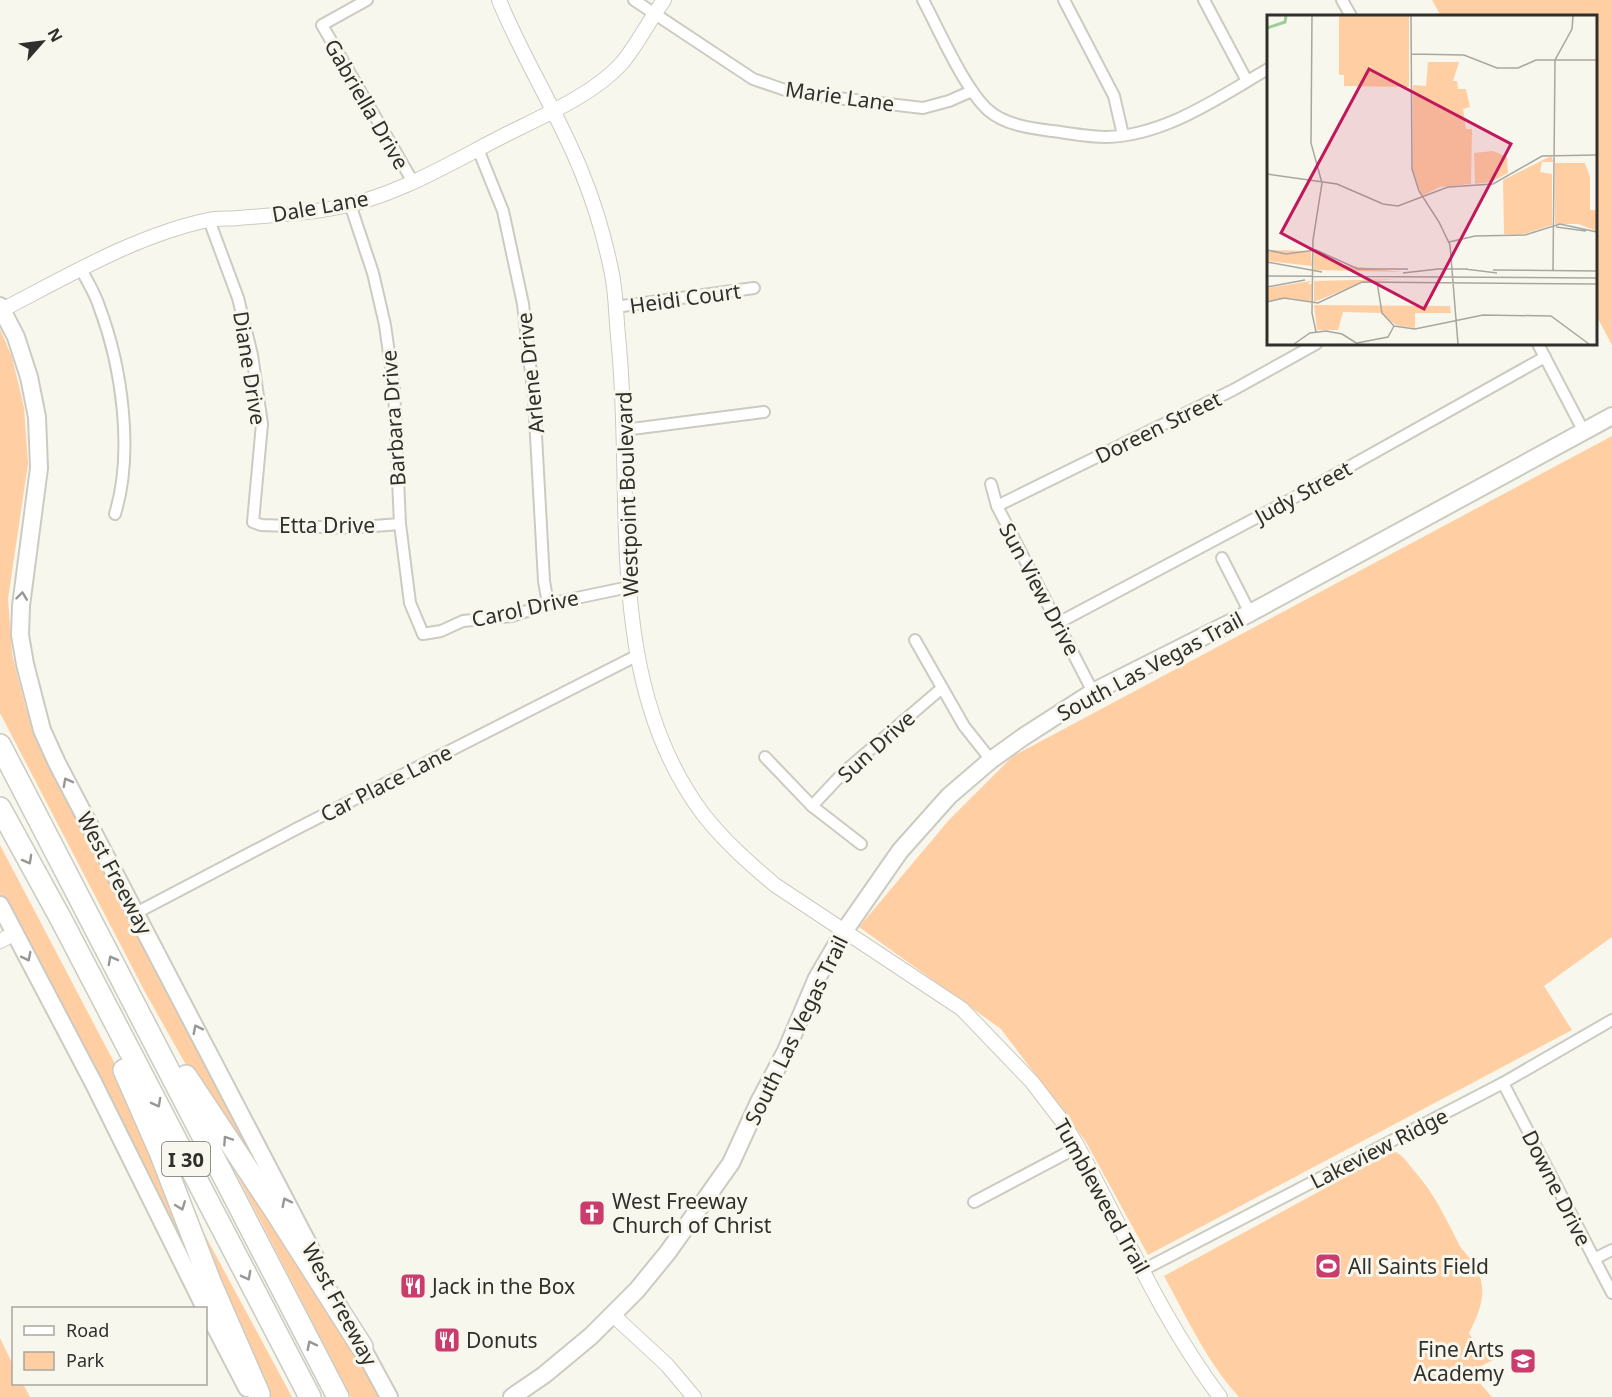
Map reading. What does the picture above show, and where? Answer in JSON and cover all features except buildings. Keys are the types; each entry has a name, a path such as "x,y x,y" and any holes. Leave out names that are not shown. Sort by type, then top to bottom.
{"highway":[{"name":"West Freeway","path":"0,745 338,1397"},
{"name":"I 30","path":"0,808 62,921 310,1397"},
{"path":"62,921 68,961 134,1091 211,1284 259,1394 258,1397"},
{"path":"139,1012 158,1029 209,1112 362,1347"}],"main road":[{"name":"West Freeway","path":"1,309 15,337 29,377 37,417 39,468 21,606 20,634 25,664 42,730 389,1397"},
{"name":"South Las Vegas Trail","path":"512,1397 544,1375 613,1315 668,1252 731,1163 786,1051 817,978 845,930 878,880 921,826 949,796 991,760 1093,692 1250,613 1612,416"},
{"path":"0,905 8,937 93,1082 205,1307"},
{"path":"207,1311 252,1397"}],"street":[{"name":"Gabriella Drive","path":"367,0 322,25 413,182"},
{"name":"Westpoint Boulevard","path":"498,0 515,39 582,171 601,228 612,276 622,368 629,587 638,655 649,704 659,733 685,786 723,839 775,885 845,930"},
{"name":"Marie Lane","path":"634,0 753,79 794,93 923,108 949,101 972,91"},
{"name":"Dale Lane","path":"1,309 154,236 209,219 304,212 363,202 413,182 553,111 594,86 621,64 664,0"},
{"path":"923,0 972,91 988,111 1009,123 1032,129 1106,137 1146,131 1179,118 1267,70"},
{"path":"1064,0 1114,96 1123,135"},
{"path":"1204,0 1247,81"},
{"path":"1342,0 1350,15"},
{"name":"Arlene Drive","path":"478,149 503,211 523,304 534,399 544,581 548,604"},
{"name":"Barbara Drive","path":"350,204 373,273 385,325 394,389 400,524 410,603 423,634"},
{"name":"Diane Drive","path":"209,219 238,298 252,355 262,424 254,522"},
{"path":"81,269 99,305 109,337 121,396 126,449 122,490 116,514"},
{"name":"Heidi Court","path":"615,307 754,288"},
{"name":"Doreen Street","path":"997,506 1233,390 1314,345"},
{"path":"1539,345 1583,430"},
{"name":"Judy Street","path":"1058,623 1287,502 1545,357"},
{"path":"624,429 764,412"},
{"name":"Sun View Drive","path":"991,484 997,506 1093,692"},
{"name":"Etta Drive","path":"254,522 261,525 348,528 400,524"},
{"path":"1222,558 1250,613"},
{"name":"Carol Drive","path":"423,634 441,631 463,621 512,616 548,604 629,587"},
{"path":"915,640 964,726 991,760"},
{"name":"Car Place Lane","path":"136,913 276,839 638,655"},
{"name":"Sun Drive","path":"812,806 844,772 942,688"},
{"path":"765,757 812,806 861,844"},
{"name":"Tumbleweed Trail","path":"845,930 962,1009 1032,1082 1062,1121 1078,1147 1167,1316 1200,1370 1220,1397"},
{"name":"Lakeview Ridge","path":"1143,1270 1503,1083 1612,1020"},
{"name":"Downe Drive","path":"1503,1083 1612,1293"},
{"path":"974,1202 1078,1147"},
{"path":"1594,1259 1612,1250"},
{"path":"613,1315 667,1365 694,1397"}],"green space":[{"path":"1432,0 1612,0 1612,345 1597,317 1597,15 1440,15"},
{"path":"0,329 12,357 24,407 28,464 8,599 12,654 26,709 43,747 291,1221 190,1072 145,992 0,713"},
{"path":"1612,436 1612,937 1544,986 1572,1030 1148,1255 1086,1142 1001,1029 859,927 949,820 1013,756"},
{"path":"0,845 116,1066 205,1287 0,894"},
{"path":"218,1138 321,1294 383,1397 351,1397"},
{"name":"All Saints Field","path":"1396,1152 1405,1159 1429,1189 1461,1248 1477,1269 1481,1279 1482,1299 1469,1333 1478,1348 1500,1352 1502,1355 1476,1369 1479,1382 1492,1397 1239,1397 1207,1354 1164,1276 1388,1154"},
{"path":"184,1196 292,1397 264,1397"},
{"path":"0,1338 12,1363 12,1385 24,1385 30,1397 0,1397"}],"place":[{"name":"West Freeway Church of Christ","path":"592,1213"},
{"name":"All Saints Field","path":"1328,1266"},
{"name":"Jack in the Box","path":"413,1286"},
{"name":"Donuts","path":"447,1340"},
{"name":"Fine Arts Academy","path":"1523,1361"}]}
